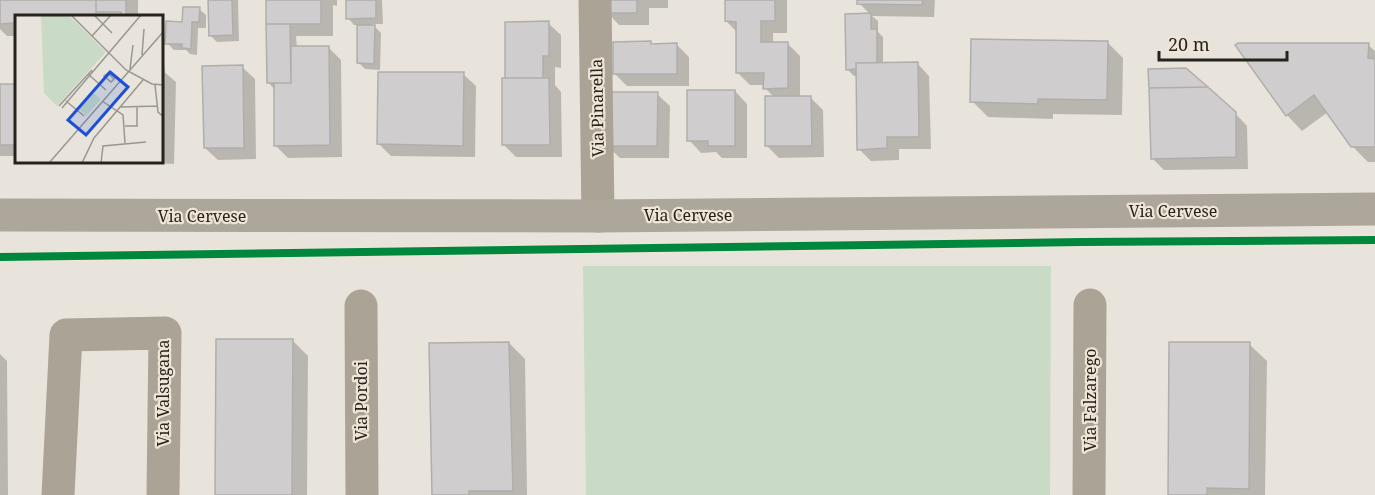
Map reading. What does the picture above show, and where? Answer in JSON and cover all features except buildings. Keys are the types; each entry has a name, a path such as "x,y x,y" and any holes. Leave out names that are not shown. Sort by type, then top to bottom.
{"main road":[{"name":"Via Cervese","path":"0,215 598,216 1375,209"}],"street":[{"name":"Via Pinarella","path":"595,0 598,216"},
{"name":"Via Falzarego","path":"1089,495 1090,305"},
{"name":"Via Pordoi","path":"361,306 362,495"},
{"name":"Via Valsugana","path":"58,495 66,335 165,333 163,495"}],"green space":[{"path":"583,266 1051,266 1050,495 586,495"}],"cycle path":[{"path":"0,257 1375,240"}]}
